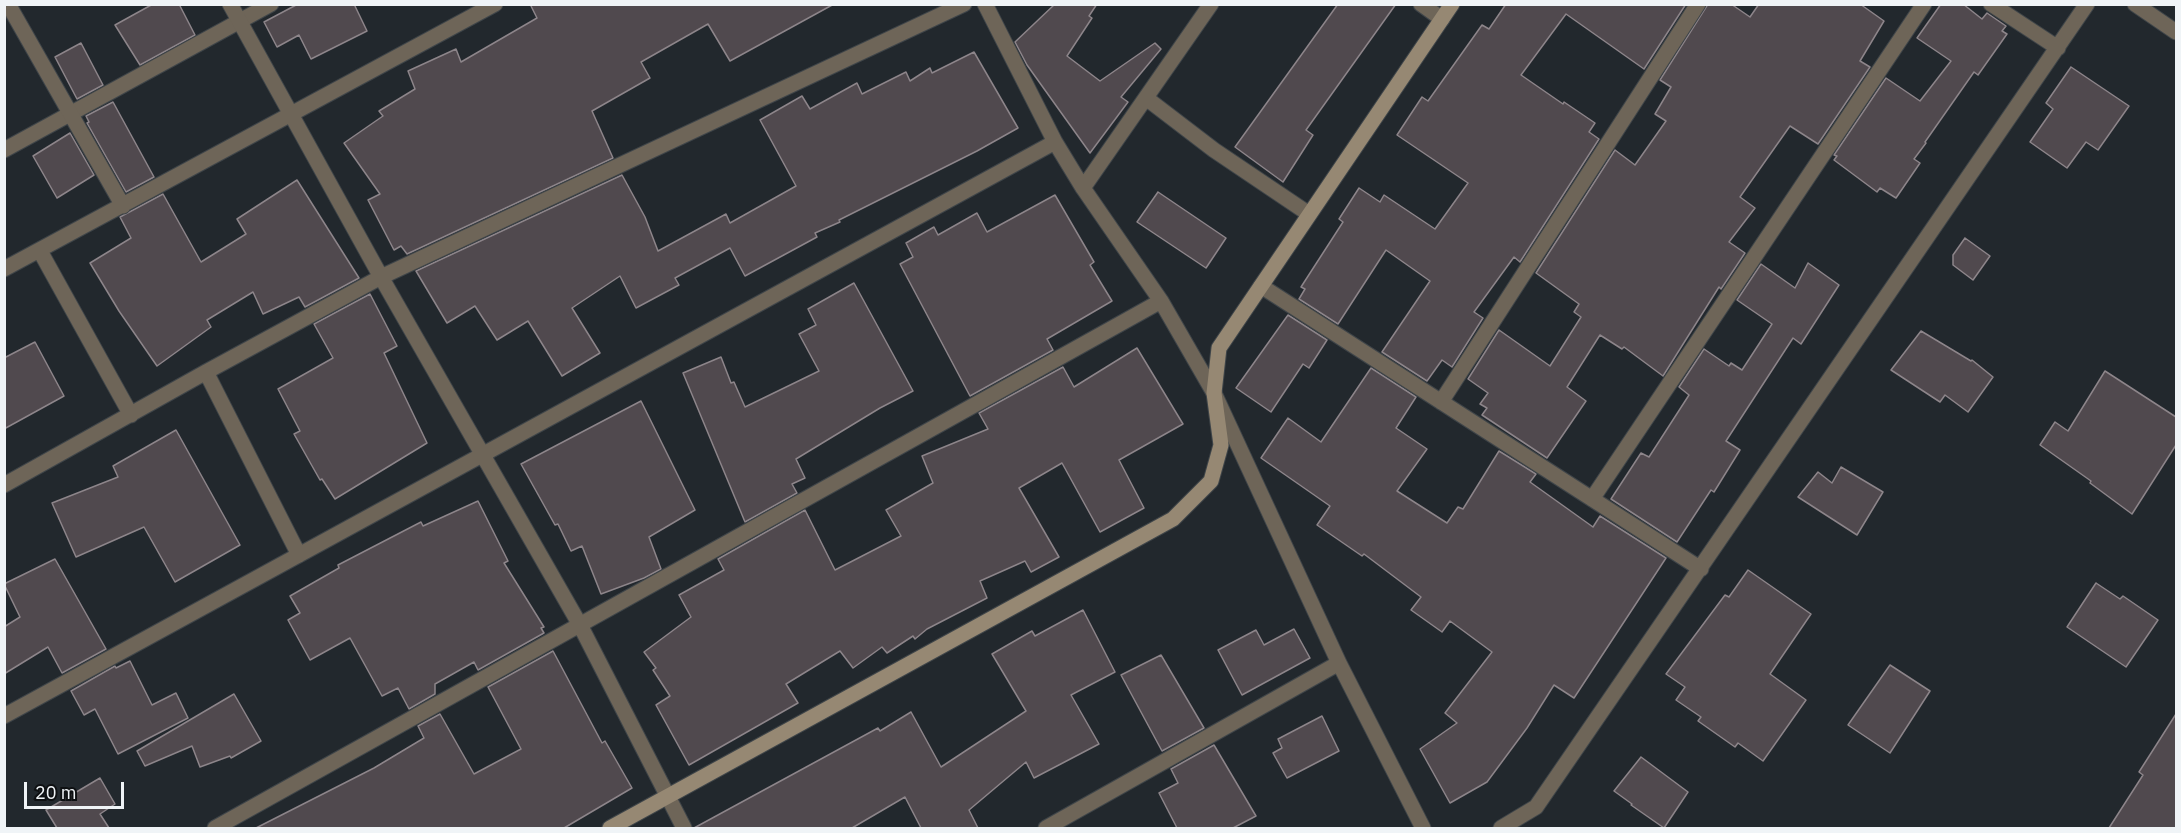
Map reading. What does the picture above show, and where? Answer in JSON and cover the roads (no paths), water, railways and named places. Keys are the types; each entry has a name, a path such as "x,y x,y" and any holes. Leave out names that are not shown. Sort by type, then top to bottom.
{"street":[{"path":"8,4 123,206"},
{"path":"230,4 381,277 580,625 684,828"},
{"path":"4,150 271,4"},
{"path":"4,269 495,4"},
{"path":"4,485 381,277 964,4"},
{"path":"985,4 1055,142 1083,188 1161,301 1214,393 1339,663 1423,828"},
{"path":"1083,188 1210,4"},
{"path":"1421,4 1442,19"},
{"path":"610,828 1173,519 1211,481 1221,445 1214,393 1219,348 1452,4"},
{"path":"1441,402 1698,4"},
{"path":"1592,499 1924,4"},
{"path":"1991,4 2058,48"},
{"path":"1501,828 1536,807 2087,4"},
{"path":"2135,4 2176,32"},
{"path":"1146,98 1214,150 1309,214"},
{"path":"4,716 1055,142"},
{"path":"40,251 130,415"},
{"path":"1261,286 1701,569"},
{"path":"215,828 1161,301"},
{"path":"206,372 299,555"},
{"path":"1046,828 1339,663"}]}
